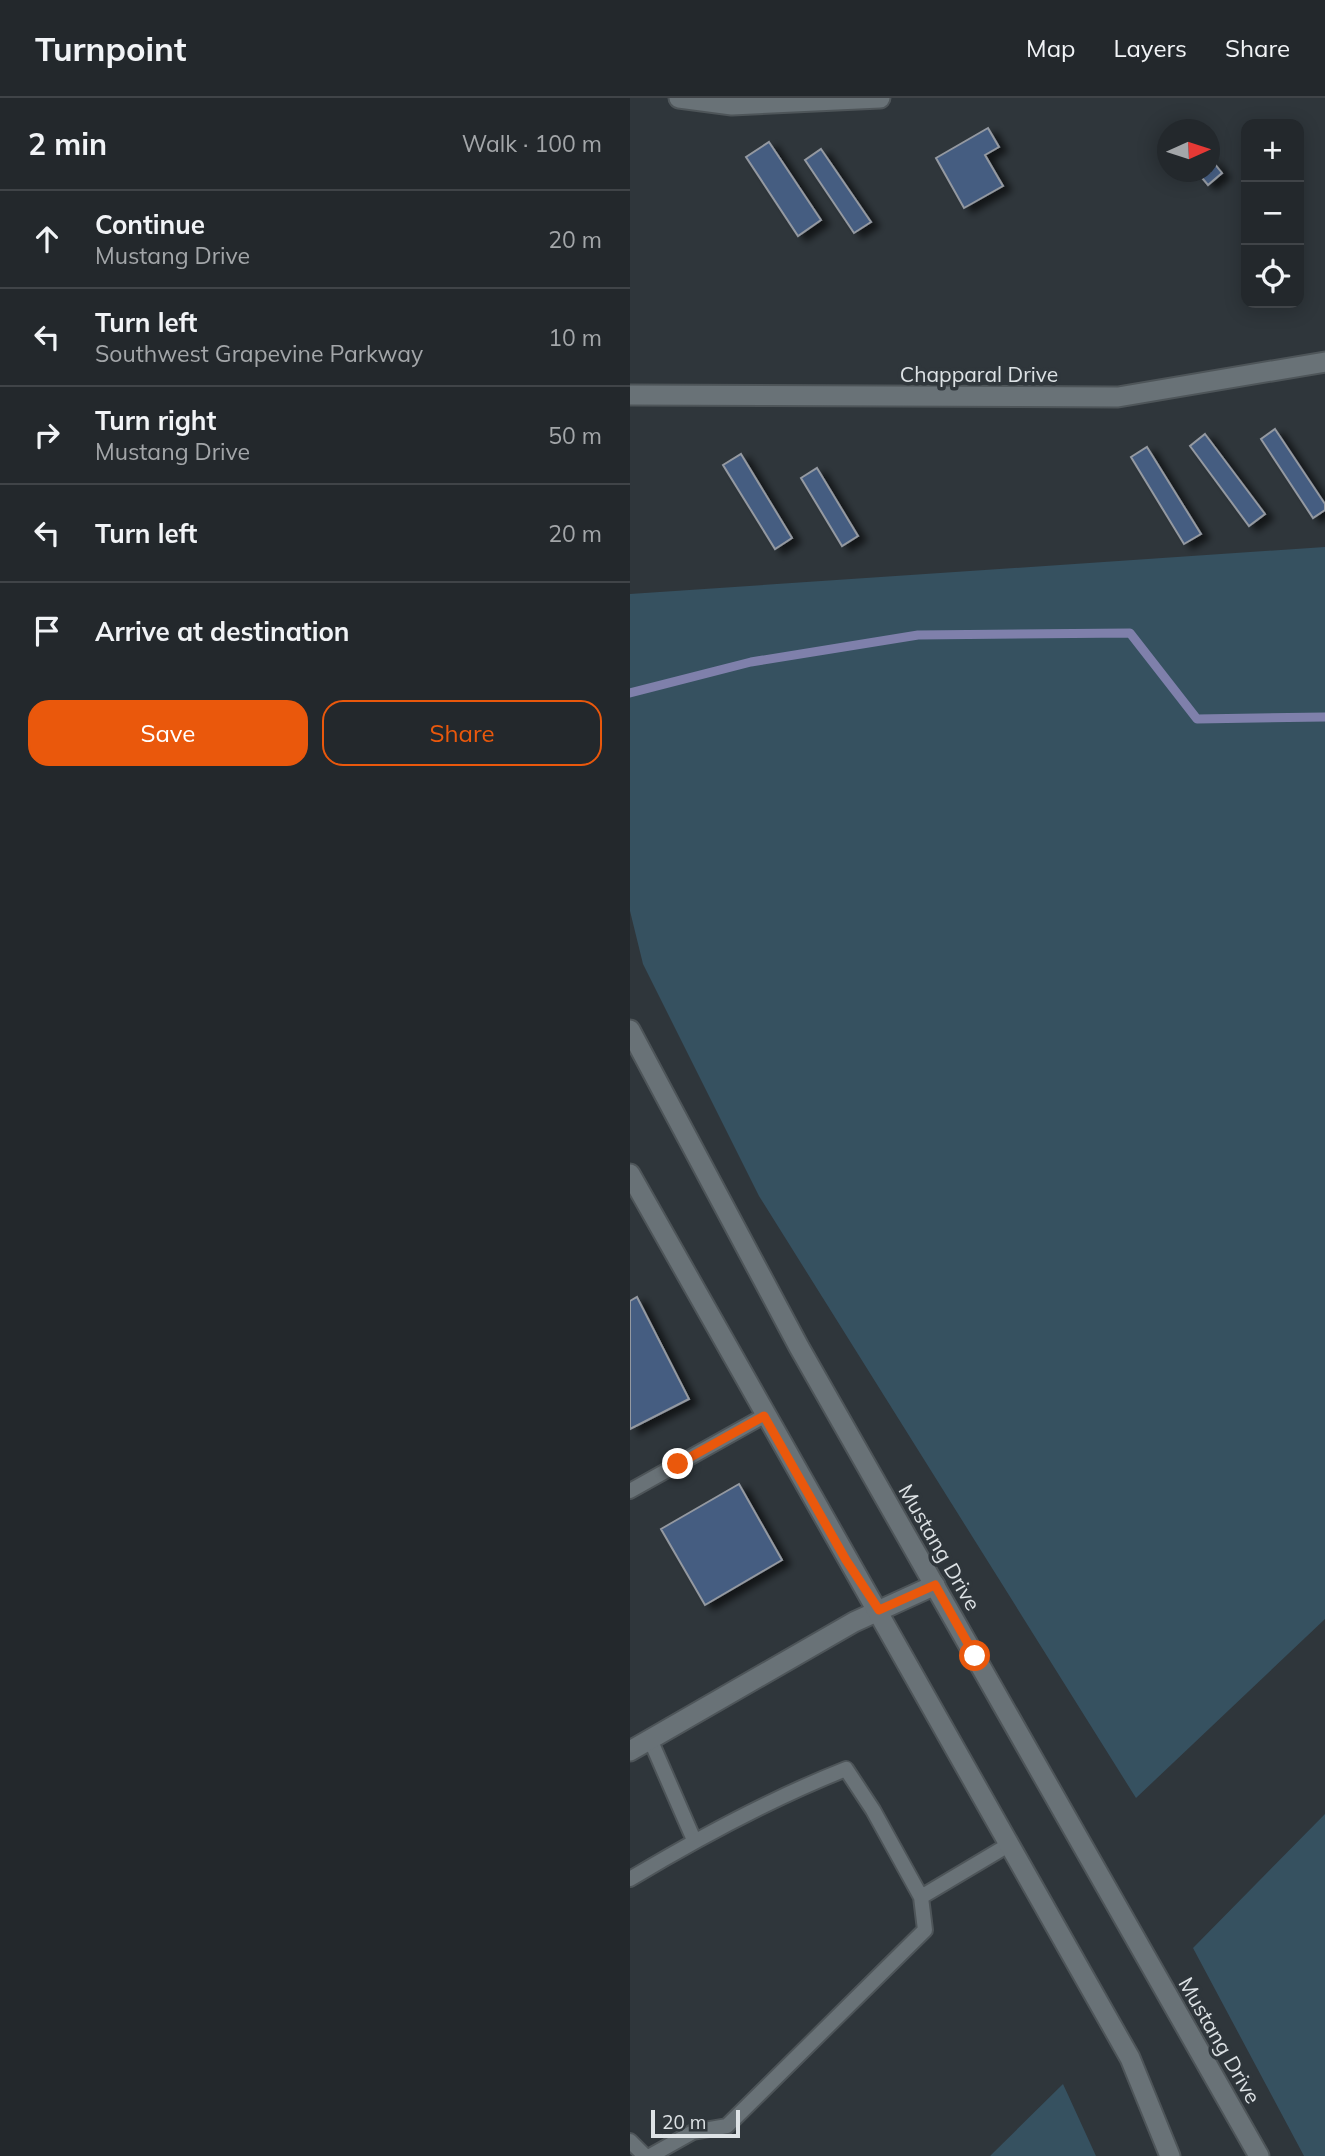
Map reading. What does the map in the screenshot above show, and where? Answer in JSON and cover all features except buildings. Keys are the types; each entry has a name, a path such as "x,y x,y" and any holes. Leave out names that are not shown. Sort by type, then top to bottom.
{"main road":[{"path":"679,98 732,105 880,98"},
{"name":"Chapparal Drive","path":"630,395 1118,397 1325,362"},
{"name":"Mustang Drive","path":"631,1032 799,1347 1259,2156"},
{"path":"630,1174 764,1416 846,1560 879,1610 1130,2058 1170,2156"},
{"path":"630,1751 879,1610 935,1585"}],"lane":[{"path":"630,1491 764,1416"},
{"path":"650,1739 694,1840"},
{"path":"630,1879 694,1840 798,1788 846,1769 873,1810 921,1898 925,1930 727,2126 693,2132 647,2156 630,2141"},
{"path":"921,1898 1010,1844"}],"shaded area":[{"path":"1325,547 1325,1619 1136,1798 759,1196 643,964 630,911 630,594"},
{"path":"1325,1814 1325,2156 1304,2156 1193,1948"},
{"path":"1063,2084 1096,2156 990,2156"}],"waterway":[{"path":"630,693 751,662 918,635 1130,633 1197,719 1325,717"}],"route":[{"path":"678,1464 764,1416 846,1560 879,1610 935,1585 975,1656"}]}
